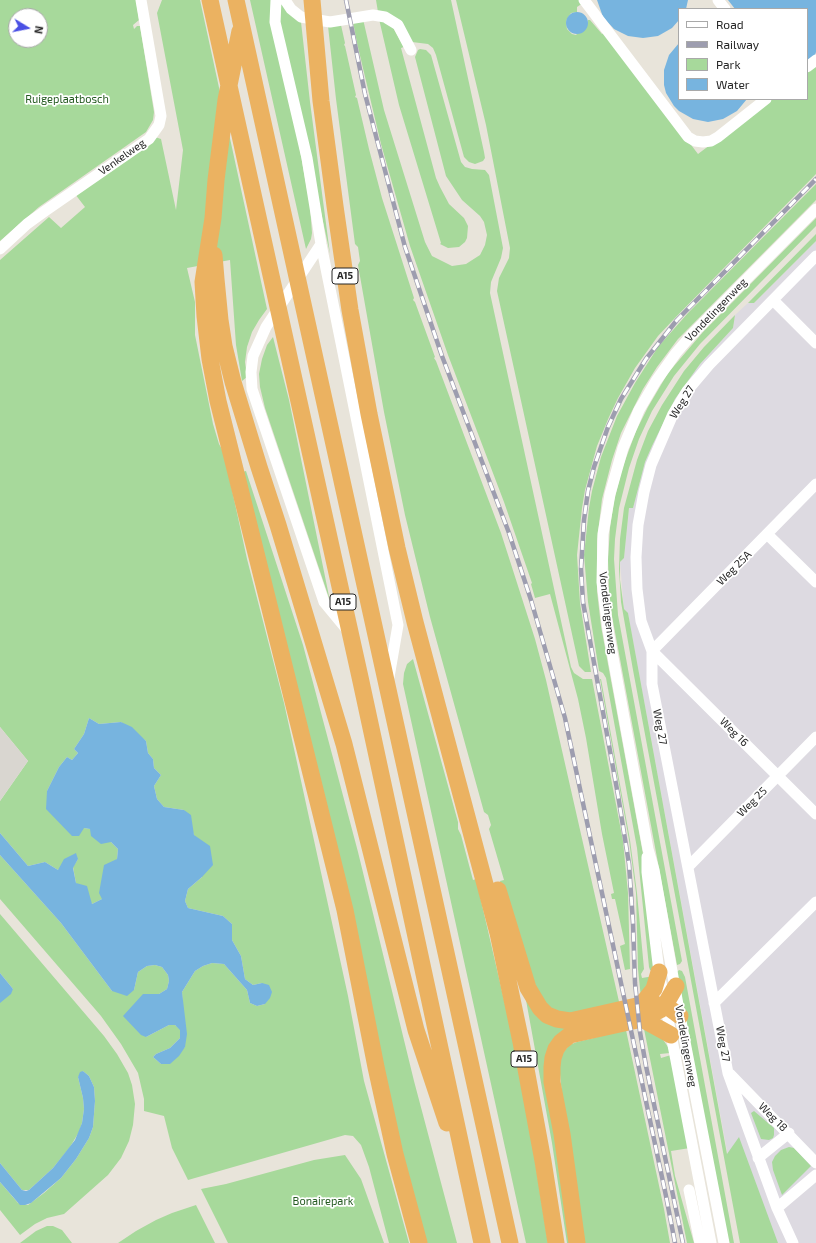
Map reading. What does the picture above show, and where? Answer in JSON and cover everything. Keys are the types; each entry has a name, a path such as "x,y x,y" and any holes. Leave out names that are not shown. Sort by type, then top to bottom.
{"highway":[{"name":"A15","path":"210,0 350,634 482,1243"},
{"name":"A15","path":"236,0 510,1243"},
{"name":"A15","path":"247,0 226,100 216,180 209,280 207,339 218,401 345,910 395,1154 419,1243"},
{"name":"A15","path":"312,0 321,101 334,206 350,310 369,414 414,622 471,828 528,988 540,1008 547,1015 557,1019 570,1021 660,1010 665,1006"},
{"name":"A15","path":"209,280 233,382 344,744 416,1030 474,1204"},
{"name":"A15","path":"488,876 498,934 521,1042 543,1161 556,1243"},
{"path":"659,972 654,989 642,1012 671,1035"},
{"path":"676,986 665,1006 680,1016"},
{"name":"A15","path":"577,1243 562,1134 552,1082 553,1058 556,1049 561,1042 570,1035 642,1012"}],"street":[{"name":"Venkelweg","path":"0,249 27,224 149,139 159,125 161,116 141,0"},
{"path":"276,0 275,22 307,158 321,244 398,625 387,684"},
{"path":"285,0 291,9 301,17 330,22 373,15 385,17 398,25 411,50"},
{"path":"584,0 688,137 695,141 711,141 718,137 765,100"},
{"path":"718,0 724,8"},
{"path":"808,66 816,60"},
{"name":"Vondelingenweg","path":"724,1243 680,1016 676,986 654,870 648,849 608,630 603,596 603,534 614,474 628,435 636,416 667,364 703,322 816,208"},
{"path":"321,244 258,342 253,356 251,372 252,389 324,602 350,634"},
{"name":"Weg 27","path":"793,1243 777,1208 728,1072 652,684 652,651 641,621 637,589 636,557 644,492 651,465 673,414 687,391 709,365 816,256"},
{"path":"773,300 816,343"},
{"name":"Weg 25A","path":"652,651 816,484"},
{"path":"767,534 816,582"},
{"name":"Weg 16","path":"652,651 816,814"},
{"name":"Weg 25","path":"688,867 816,737"},
{"name":"Vondelingenweg","path":"648,849 647,872 659,972 711,1243"},
{"path":"714,1003 816,902"},
{"name":"Weg 18","path":"728,1072 816,1163"},
{"path":"758,1158 788,1133"},
{"path":"777,1208 816,1175"},
{"path":"689,1190 700,1243"}],"shaded area":[{"path":"816,241 816,1243 744,1243 628,614 624,609 620,562 624,558 629,508 633,508 645,462 675,399 700,364 733,328 735,315 748,303 754,303"},
{"path":"0,727 28,761 0,801"}],"green space":[{"name":"Ruigeplaatbosch","path":"0,0 136,0 139,20 133,25 134,29 137,26 140,26 154,112 153,120 146,132 39,207 0,241"},
{"path":"162,0 200,0 267,309 252,332 247,347 245,362 247,377 242,381 236,345 230,260 187,268 195,302 195,335 213,424 219,444 224,453 247,559 284,703 348,996 364,1081 409,1243 389,1243 369,1167 361,1145 353,1136 345,1135 188,1180 172,1148 164,1116 144,1111 144,1099 138,1073 121,1044 101,1016 0,899 0,855 61,923 112,991 134,990 138,972 147,966 155,965 162,967 168,975 169,981 167,989 159,994 143,994 146,1037 169,1025 175,1025 181,1030 180,1038 170,1048 156,1054 153,1057 161,1064 185,1047 182,992 195,971 203,966 212,963 224,964 247,990 250,1003 257,1006 265,1004 262,983 253,985 245,979 241,956 232,940 232,924 223,916 188,908 185,901 188,889 202,877 194,835 184,810 164,807 157,799 154,786 161,775 154,768 153,759 148,753 146,741 121,722 99,724 89,718 84,734 74,749 78,753 72,760 67,757 59,767 47,791 84,828 90,829 111,842 118,849 117,859 102,899 92,904 76,883 73,867 78,859 58,870 45,862 28,866 0,833 0,801 28,761 0,727 0,260 49,217 61,228 85,207 75,194 155,137 161,139 176,210 183,150 157,13"},
{"path":"250,0 273,0 310,206 312,233 306,249"},
{"path":"376,0 451,0 484,152 485,158 483,161 475,164 469,162 464,157 433,48 428,44 412,42 378,12"},
{"path":"456,0 581,0 583,3 577,7 577,12 571,13 567,19 567,29 572,34 576,35 588,22 588,20 590,20 602,34 605,32 698,154 770,100 808,100 808,70 816,64 816,174 658,336 635,368 618,398 597,446 585,490 577,555 580,603 591,672 585,672 579,666 497,291 499,278 509,258 510,248 486,125"},
{"path":"281,2 301,22 330,254 280,25"},
{"path":"363,19 384,110 425,242 432,256 452,266 466,264 480,255 485,245 487,235 484,222 480,216 462,200 446,176 415,57 418,50 426,50 431,55 461,162 465,167 485,170 489,175 503,248 501,258 491,282 490,293 571,667 574,673 583,679 592,679 623,841 628,893 630,969 625,970 620,946 625,944 615,899 612,899 611,894 614,893 578,699 550,594 535,598 532,583 504,502 448,355 410,246 381,144 357,43 353,22"},
{"path":"379,19 391,24 404,47 401,48 436,178 449,204 464,218 468,226 467,238 459,247 448,248 440,244 441,243 399,105"},
{"path":"341,25 345,43 344,45 356,95 355,97 357,98 382,198 414,298 413,300 501,533 535,639 546,680 620,1006 557,1015 541,1001 500,881 504,880 489,829 491,825 488,815 484,812 430,617 405,515 384,412 358,265 360,261 358,247 355,244 336,99 328,26"},
{"path":"816,184 816,200 678,339 657,367 643,389 621,433 602,499 597,541 597,591 601,626 643,854 653,971 650,970 649,967 637,848 606,678 603,673 599,671 588,602 584,555 592,491 601,457 617,416 635,383 658,347 688,313"},
{"path":"816,218 816,226 700,344 674,376 652,411 639,439 629,468 619,508 614,559 618,615 682,961 677,965 612,616 609,591 608,560 610,528 614,501 622,469 636,431 668,373 703,332"},
{"path":"816,234 816,241 754,303 748,303"},
{"path":"735,315 733,328 700,364 675,399 645,462 633,508 629,508 624,558 620,562 620,580 624,609 628,613 727,1154 739,1137 778,1243 740,1243 633,670 621,602 619,569 620,539 624,508 637,460 648,431 662,405 684,371 704,347"},
{"path":"273,337 289,400 330,601 265,408 260,387 259,374 262,359 267,345"},
{"path":"246,471 303,645 358,852 414,1081 457,1243 424,1243 242,472"},
{"path":"413,659 458,822 458,829 473,880 476,879 508,1017 528,1116 548,1243 526,1243 403,684 407,664"},
{"path":"600,679 630,840 637,893 644,969 641,974 642,978 654,976 641,998 638,969 636,893 629,840"},
{"path":"0,914 104,1036 117,1054 128,1073 132,1085 135,1104 133,1125 129,1141 121,1158 108,1175 64,1214 47,1218 35,1224 20,1235 0,1210 0,1182 18,1203 28,1205 44,1193 61,1178 76,1159 89,1138 93,1127 95,1101 94,1087 89,1076 83,1071 78,1077 84,1109 79,1132 70,1147 53,1168 29,1190 22,1190 0,1163 0,1000 13,989 0,973"},
{"path":"679,970 682,971 685,977 734,1243 727,1243 677,972"},
{"path":"526,1000 570,1025 548,1049 573,1243 567,1243 552,1143"},
{"path":"644,1029 662,1038 668,1047 670,1053 660,1054 661,1058 671,1055 690,1148 671,1151 675,1176 694,1243 687,1243"},
{"path":"626,1030 670,1243 584,1243 564,1115 560,1057 569,1045"},
{"path":"754,1111 774,1128 773,1138 769,1140 761,1139 751,1113"},
{"path":"789,1147 794,1148 811,1166 782,1195 773,1170 772,1162 781,1150"},
{"name":"Bonairepark","path":"345,1155 361,1179 384,1243 228,1243 201,1189 226,1184 314,1160"},
{"path":"196,1205 215,1243 118,1243 156,1220"},
{"path":"47,1226 53,1226 62,1230 72,1243 20,1243 36,1231"}],"water":[{"path":"597,0 688,0 686,8 678,8 678,21 672,28 658,36 643,38 628,36 614,29 603,17"},
{"path":"728,0 816,0 815,55 808,60 808,8 734,8"},
{"path":"573,12 581,12 588,19 588,27 581,34 573,34 566,27 566,19"},
{"path":"678,44 678,100 746,100 737,111 723,119 708,122 693,119 679,111 666,93 664,85 664,70 669,55"},
{"path":"89,718 99,724 121,722 132,727 146,741 148,753 153,759 154,768 161,775 154,786 157,799 164,807 184,810 191,815 194,835 210,846 213,865 188,889 185,901 188,908 223,916 232,924 232,940 241,956 245,979 253,985 262,983 269,985 272,992 270,998 265,1004 257,1006 250,1003 247,990 224,964 212,963 195,971 182,992 187,1034 185,1047 179,1056 170,1064 161,1064 153,1057 156,1054 170,1048 180,1038 180,1030 175,1025 169,1025 146,1037 141,1035 123,1016 143,994 159,994 167,989 169,981 168,975 162,967 155,965 147,966 138,972 134,990 127,996 112,991 61,923 0,855 0,833 28,866 45,862 58,870 64,859 76,853 78,859 73,868 76,883 87,886 92,904 102,899 99,893 104,865 117,859 118,849 111,842 101,844 91,836 90,829 84,828 79,836 72,836 46,809 47,791 59,767 67,757 72,760 78,753 74,749 84,734"},
{"path":"0,973 13,989 11,994 0,1003"},
{"path":"83,1071 89,1076 94,1087 95,1101 93,1127 89,1138 76,1159 61,1178 31,1203 20,1205 0,1182 0,1163 22,1190 26,1191 53,1168 75,1140 82,1123 84,1109 78,1077 80,1072"}],"railway":[{"path":"346,0 365,94 405,247 442,356 509,533 531,600 565,718 675,1243"},
{"path":"683,1243 640,1032 635,983 629,864 583,602 581,569 584,520 588,491 594,467 608,427 621,399 646,359 677,320 816,179"}]}
